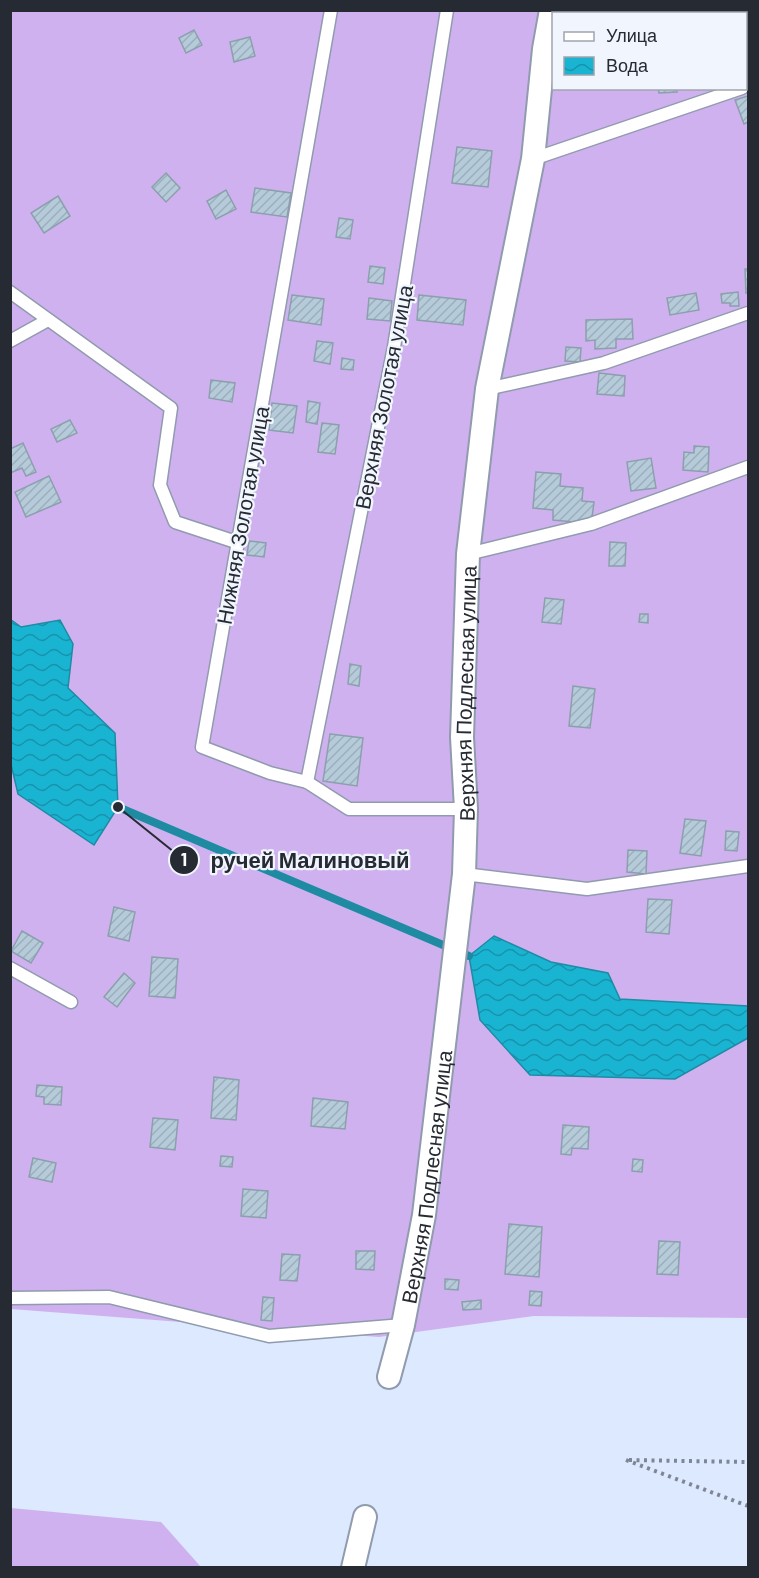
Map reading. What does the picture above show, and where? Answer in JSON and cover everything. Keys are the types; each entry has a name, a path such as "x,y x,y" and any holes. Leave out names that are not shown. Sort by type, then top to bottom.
{"street":[{"name":"Верхняя Подлесная улица","path":"389,1377 403,1325 424,1215 464,874 466,809 462,737 468,554 487,389 533,159 549,46 551,10"},
{"path":"353,1568 365,1516"}],"lane":[{"name":"Нижняя Золотая улица","path":"331,10 202,747 270,773 307,782 349,809 466,809"},
{"name":"Верхняя Золотая улица","path":"307,782 394,347 447,10"},
{"path":"533,159 736,90"},
{"path":"10,292 171,408 160,485 175,522 237,542"},
{"path":"487,389 604,363 748,313"},
{"path":"10,341 48,320"},
{"path":"468,554 591,524 748,467"},
{"path":"464,874 587,889 748,866"},
{"path":"10,968 71,1002"},
{"path":"10,1298 109,1297 269,1336 403,1325"}],"path":[{"path":"748,1462 626,1460 748,1506"}],"shaded area":[{"path":"10,11 748,11 748,1318 534,1316 379,1337 11,1309"},
{"path":"11,1508 161,1522 201,1567 11,1567"}],"water":[{"path":"10,619 21,627 60,620 73,644 68,688 115,733 118,807 94,845 18,794 10,760"},
{"path":"494,936 551,962 608,973 620,999 748,1006 748,1038 675,1079 530,1075 480,1020 469,956"}],"building":[{"path":"747,20 748,20 747,48"},
{"path":"194,30 202,45 186,53 179,38"},
{"path":"250,37 255,56 234,62 230,42"},
{"path":"748,55 748,78 747,78"},
{"path":"658,90 676,90 677,92 659,93"},
{"path":"748,96 748,122 744,124 735,100"},
{"path":"457,147 492,151 488,187 452,183"},
{"path":"166,173 180,188 166,202 152,187"},
{"path":"255,188 291,193 287,217 251,212"},
{"path":"226,190 236,209 216,219 207,201"},
{"path":"58,196 70,216 44,233 31,213"},
{"path":"339,218 353,220 350,239 336,237"},
{"path":"370,266 385,268 383,284 368,282"},
{"path":"745,269 748,269 748,292 746,293"},
{"path":"738,292 739,306 722,303 721,294"},
{"path":"696,293 699,310 670,315 667,298"},
{"path":"292,295 324,299 321,325 288,320"},
{"path":"419,295 466,300 463,325 417,320"},
{"path":"369,298 392,301 390,321 367,319"},
{"path":"632,319 633,339 616,339 616,348 595,349 595,340 586,341 586,320"},
{"path":"317,341 333,343 330,364 314,361"},
{"path":"566,347 581,348 580,362 565,361"},
{"path":"342,358 354,360 353,370 341,369"},
{"path":"599,373 625,376 624,396 597,394"},
{"path":"211,380 235,383 232,402 209,398"},
{"path":"308,401 320,403 317,424 306,422"},
{"path":"272,403 297,406 293,433 269,430"},
{"path":"70,420 77,433 57,442 51,429"},
{"path":"322,423 339,425 335,454 318,452"},
{"path":"23,443 36,472 26,476 22,468 10,473 10,449"},
{"path":"694,446 709,447 708,472 683,470 684,452 694,453"},
{"path":"651,458 656,488 631,491 627,462"},
{"path":"536,472 561,474 560,486 583,488 582,501 594,502 592,518 574,522 553,520 553,510 533,508"},
{"path":"49,476 61,502 26,517 15,492"},
{"path":"249,541 266,543 264,557 247,555"},
{"path":"610,542 626,543 625,566 609,566"},
{"path":"545,598 564,600 561,624 542,622"},
{"path":"640,614 648,614 648,623 639,622"},
{"path":"350,664 361,666 359,686 348,684"},
{"path":"573,686 595,689 590,728 569,726"},
{"path":"330,734 363,738 357,786 323,781"},
{"path":"685,819 706,821 701,856 680,853"},
{"path":"726,831 739,832 737,851 725,850"},
{"path":"628,850 647,851 646,874 627,872"},
{"path":"648,899 672,900 669,934 646,932"},
{"path":"114,907 135,912 129,941 108,936"},
{"path":"22,931 43,943 31,963 11,951"},
{"path":"152,957 178,959 175,998 149,996"},
{"path":"124,973 135,983 117,1007 104,997"},
{"path":"214,1077 239,1080 236,1120 211,1118"},
{"path":"37,1085 62,1087 61,1105 44,1104 44,1097 36,1096"},
{"path":"313,1098 348,1102 345,1129 311,1126"},
{"path":"153,1118 178,1120 175,1150 150,1147"},
{"path":"563,1125 589,1127 588,1149 572,1148 571,1155 561,1154"},
{"path":"221,1156 233,1157 232,1167 220,1166"},
{"path":"33,1158 56,1163 52,1182 29,1177"},
{"path":"633,1159 643,1160 642,1172 632,1171"},
{"path":"243,1189 268,1191 266,1218 241,1216"},
{"path":"509,1224 542,1227 539,1277 505,1274"},
{"path":"659,1241 680,1242 678,1275 657,1274"},
{"path":"356,1251 375,1251 374,1270 356,1269"},
{"path":"282,1254 300,1255 297,1281 280,1280"},
{"path":"445,1279 459,1280 458,1290 445,1289"},
{"path":"530,1291 542,1292 541,1306 529,1305"},
{"path":"263,1297 274,1298 272,1321 261,1320"},
{"path":"481,1300 481,1309 463,1310 462,1302"}],"waterway":[{"path":"118,807 469,956"}],"place":[{"name":"ручей Малиновый","path":"118,807"}]}
